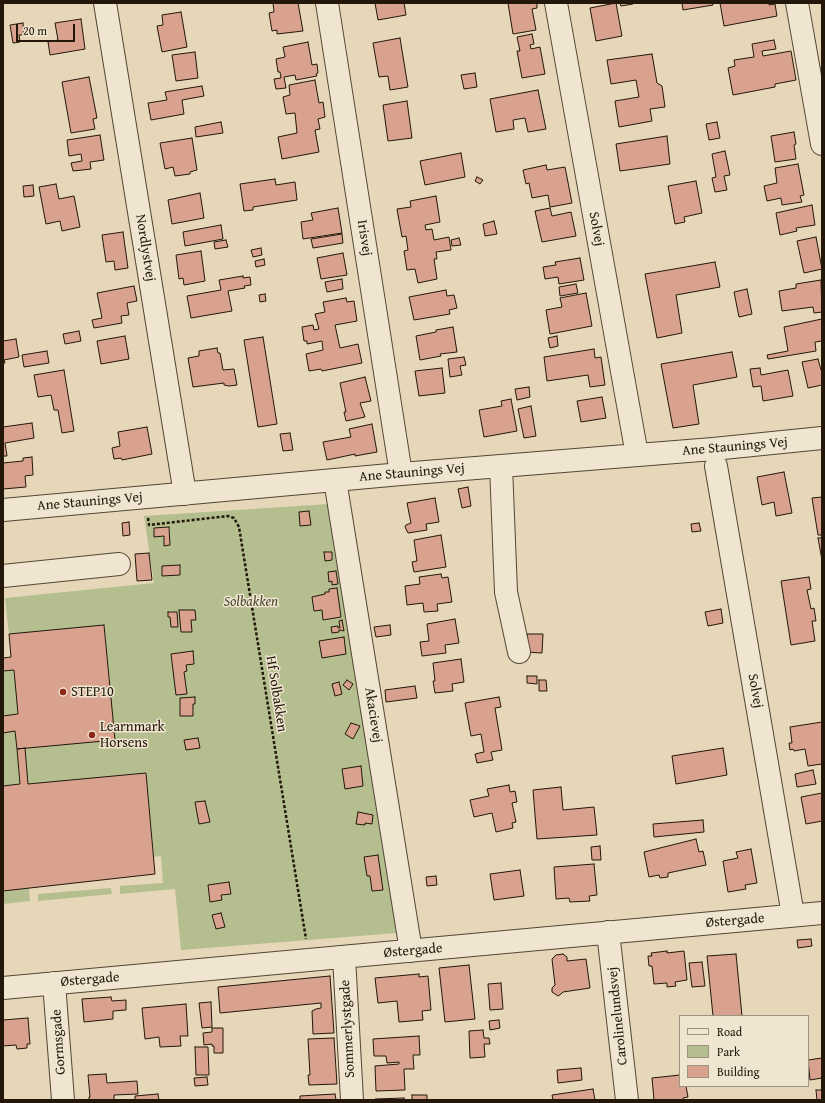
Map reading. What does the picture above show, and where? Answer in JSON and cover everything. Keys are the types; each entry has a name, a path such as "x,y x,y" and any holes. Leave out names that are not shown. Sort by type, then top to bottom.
{"street":[{"name":"Nordlystvej","path":"105,3 185,494"},
{"name":"Irisvej","path":"327,3 401,474"},
{"name":"Solvej","path":"556,3 637,455"},
{"path":"797,3 822,144"},
{"name":"Ane Staunings Vej","path":"3,510 822,438"},
{"path":"501,466 506,592 519,652"},
{"name":"Solvej","path":"716,466 793,916"},
{"name":"Akacievej","path":"335,480 411,951"},
{"path":"3,576 119,564"},
{"name":"Østergade","path":"3,988 822,913"},
{"name":"Carolinelundsvej","path":"608,932 627,1100"},
{"name":"Sommerlystgade","path":"344,957 352,1100"},
{"name":"Gormsgade","path":"54,983 63,1100"}],"path":[{"name":"Hf Solbakken","path":"149,525 228,516 237,521 308,960"}],"green space":[{"name":"Solbakken","path":"329,504 397,933 181,950 175,889 120,894 120,886 163,883 161,856 154,857 146,773 28,784 25,748 115,739 104,625 9,634 5,598 154,583 144,516"},
{"path":"14,670 18,714 3,716 3,671"},
{"path":"15,731 20,784 3,786 3,733"},
{"path":"29,888 30,901 3,904 3,891"},
{"path":"111,888 112,894 38,901 38,894"}],"building":[{"path":"273,3 298,3 303,31 277,34 277,30 272,31 269,13 274,12"},
{"path":"375,3 404,3 406,15 378,20"},
{"path":"508,3 537,3 537,8 532,9 536,30 513,34"},
{"path":"616,3 622,36 596,41 590,8"},
{"path":"620,3 633,3 633,4 621,6"},
{"path":"682,3 713,3 713,5 683,10"},
{"path":"720,3 775,4 777,16 724,26"},
{"path":"181,12 187,47 162,52 157,26 163,25 162,15"},
{"path":"81,19 85,49 50,55 48,42 58,40 55,23"},
{"path":"23,23 24,35 19,35 20,42 13,43 10,25"},
{"path":"532,34 534,44 530,45 531,49 540,47 545,74 522,78 517,51 520,51 517,37"},
{"path":"400,38 408,87 390,90 388,76 379,77 373,43"},
{"path":"774,40 776,49 762,51 763,56 791,51 796,80 775,84 775,87 733,95 728,68 735,66 734,60 754,57 752,44"},
{"path":"308,42 312,65 317,64 317,76 296,80 295,75 284,77 286,88 276,89 274,79 281,78 280,72 278,72 276,59 285,57 283,47"},
{"path":"195,52 198,78 176,81 172,55"},
{"path":"652,54 657,83 662,86 665,107 650,109 652,121 619,127 615,101 639,97 636,80 611,84 607,60"},
{"path":"475,73 477,87 464,89 461,75"},
{"path":"89,77 97,118 93,119 95,129 71,133 62,82"},
{"path":"315,80 319,103 323,102 325,117 318,119 320,129 315,130 319,152 282,159 278,137 297,133 295,113 286,114 283,97 290,95 289,85"},
{"path":"202,86 204,96 182,100 184,114 151,120 148,103 167,100 165,92"},
{"path":"538,90 546,129 528,132 525,118 513,120 514,129 496,132 490,99"},
{"path":"407,101 412,138 388,141 383,105"},
{"path":"221,122 223,133 196,137 195,127"},
{"path":"717,122 720,138 709,140 706,124"},
{"path":"794,132 796,159 775,162 771,136"},
{"path":"100,135 104,160 90,162 91,169 73,171 71,163 82,161 81,154 69,156 67,140"},
{"path":"667,136 670,164 620,171 616,144"},
{"path":"192,138 197,170 190,172 190,174 175,176 173,167 165,169 160,143"},
{"path":"725,151 730,175 724,176 727,190 715,192 712,178 716,177 712,154"},
{"path":"461,153 465,177 425,185 420,161"},
{"path":"798,164 804,195 800,196 802,202 782,205 781,198 767,201 764,186 777,183 775,168"},
{"path":"546,165 547,170 565,167 572,203 550,207 548,195 532,198 529,183 526,184 523,170"},
{"path":"477,177 483,180 480,184 475,181"},
{"path":"275,179 276,185 295,182 297,200 253,207 253,210 244,211 240,184"},
{"path":"696,181 702,213 684,217 685,222 675,224 668,186"},
{"path":"56,184 59,199 74,196 80,227 62,231 60,221 46,224 39,187"},
{"path":"33,185 34,196 24,197 23,186"},
{"path":"200,193 204,218 172,224 168,200"},
{"path":"436,196 440,222 425,225 426,230 432,229 434,240 449,237 451,250 436,252 437,259 434,259 437,279 418,283 415,269 407,270 404,251 408,250 406,236 402,237 397,209 411,207 410,201"},
{"path":"812,205 815,225 796,228 797,231 780,235 776,213"},
{"path":"338,208 342,233 303,239 301,222 313,220 311,213"},
{"path":"550,208 552,216 571,212 576,236 542,242 535,211"},
{"path":"494,221 497,234 485,236 483,224"},
{"path":"221,225 223,239 185,246 183,232"},
{"path":"123,232 128,268 115,270 114,261 106,262 102,235"},
{"path":"342,234 343,243 313,248 311,239"},
{"path":"816,237 822,269 804,273 797,241"},
{"path":"459,238 461,245 452,246 451,240"},
{"path":"226,240 228,247 215,249 214,242"},
{"path":"261,248 262,255 253,257 251,250"},
{"path":"201,251 205,281 184,285 183,278 179,279 176,255"},
{"path":"343,253 347,275 321,279 317,258"},
{"path":"580,258 584,280 559,284 558,277 545,279 543,267 556,265 555,262"},
{"path":"264,259 265,265 256,267 255,261"},
{"path":"715,262 720,287 676,295 682,333 657,338 645,274"},
{"path":"243,276 243,278 250,277 251,285 244,286 245,288 228,291 232,311 191,318 187,296 221,290 219,280"},
{"path":"342,279 343,289 327,292 325,282"},
{"path":"821,280 822,312 814,313 813,307 782,311 779,291 796,288 796,284"},
{"path":"576,284 578,293 560,296 559,287"},
{"path":"134,286 137,301 127,303 129,315 121,316 122,323 94,328 92,320 102,318 97,293"},
{"path":"747,289 752,314 739,317 734,292"},
{"path":"446,290 447,296 454,295 457,308 449,310 450,314 414,320 409,297"},
{"path":"586,293 592,326 550,334 546,310 562,307 560,298"},
{"path":"265,294 266,301 260,302 259,295"},
{"path":"346,298 347,302 354,301 357,321 335,325 340,348 358,344 362,363 322,371 321,369 309,371 306,354 323,350 322,341 307,344 307,341 304,341 302,327 313,325 314,330 319,329 315,314 325,312 323,302"},
{"path":"822,319 822,341 815,342 816,351 768,359 767,355 788,351 784,327"},
{"path":"453,327 457,352 440,354 441,356 420,360 416,336"},
{"path":"79,331 81,341 65,344 63,334"},
{"path":"125,336 129,359 101,364 97,341"},
{"path":"557,336 558,346 550,348 548,338"},
{"path":"263,337 277,424 258,427 244,340"},
{"path":"16,339 19,357 4,360 5,363 3,363 3,341"},
{"path":"217,348 218,353 220,353 223,370 234,369 237,385 229,386 224,385 224,383 193,387 188,358 199,356 199,351"},
{"path":"594,349 595,358 601,357 605,385 590,387 588,375 547,381 544,357"},
{"path":"47,351 49,363 24,367 22,355"},
{"path":"732,352 737,377 693,385 699,424 673,428 661,364"},
{"path":"464,357 466,365 460,366 462,375 450,377 448,359"},
{"path":"818,359 822,370 822,385 808,388 802,362"},
{"path":"442,368 445,393 419,396 415,371"},
{"path":"760,368 761,375 788,370 793,396 763,401 761,386 753,387 750,369"},
{"path":"64,370 74,431 62,433 58,410 54,410 51,395 38,397 34,375"},
{"path":"365,377 371,401 360,403 365,417 346,421 344,412 346,412 340,383"},
{"path":"529,387 530,397 517,400 515,389"},
{"path":"602,397 606,418 581,422 577,401"},
{"path":"511,399 517,431 484,437 479,410 502,406 501,401"},
{"path":"531,406 536,436 524,438 518,409"},
{"path":"32,423 34,438 5,443 7,456 3,456 3,427"},
{"path":"372,424 377,452 355,456 355,454 327,460 323,442 351,437 349,429"},
{"path":"147,427 152,454 122,460 121,458 114,459 112,448 120,446 118,432"},
{"path":"290,433 293,450 283,451 280,434"},
{"path":"32,457 33,475 25,476 26,487 3,489 3,463 23,461 23,458"},
{"path":"784,472 792,513 776,516 774,502 762,505 757,477"},
{"path":"468,487 471,506 462,508 458,489"},
{"path":"822,497 822,535 818,535 812,498"},
{"path":"435,498 439,522 426,524 427,530 408,533 405,527 411,523 407,503"},
{"path":"309,511 311,525 300,526 299,512"},
{"path":"129,522 130,535 123,536 122,523"},
{"path":"699,523 701,531 692,532 691,524"},
{"path":"169,527 170,545 164,546 164,536 154,537 154,528"},
{"path":"441,535 446,567 414,572 412,562 417,561 414,540"},
{"path":"818,538 822,538 822,560"},
{"path":"324,552 332,552 332,560 325,561"},
{"path":"149,553 152,580 137,581 135,554"},
{"path":"180,565 180,575 162,576 162,566"},
{"path":"336,571 338,584 332,585 332,581 329,582 328,572"},
{"path":"441,574 442,578 448,577 452,602 437,604 438,611 424,612 423,603 407,605 405,586 420,584 419,577"},
{"path":"809,577 811,589 807,590 811,609 814,608 816,621 812,621 815,641 791,645 781,581"},
{"path":"337,588 341,617 323,620 322,610 314,611 312,597 325,594 325,592 329,592 329,589"},
{"path":"721,609 723,623 708,626 705,612"},
{"path":"179,610 195,610 196,620 191,620 192,632 181,632"},
{"path":"168,612 177,612 178,627 171,627"},
{"path":"455,619 459,643 445,645 446,653 422,656 420,642 429,641 427,624"},
{"path":"342,620 344,631 339,630 339,632 332,633 331,627 338,626 338,628 340,628 339,621"},
{"name":"STEP10","path":"104,625 115,740 17,749 15,731 3,733 3,716 18,714 14,670 3,671 3,658 11,657 9,634"},
{"path":"390,625 391,635 376,637 374,627"},
{"path":"527,634 543,634 542,653 526,652"},
{"path":"344,637 346,654 322,658 319,641"},
{"path":"193,651 194,664 186,665 187,671 184,672 187,694 176,695 171,654"},
{"path":"461,659 464,682 452,684 453,691 435,693 433,663"},
{"path":"527,676 537,676 537,684 527,683"},
{"path":"347,680 353,684 349,690 343,685"},
{"path":"539,680 546,680 547,691 539,691"},
{"path":"339,682 342,694 335,696 332,684"},
{"path":"415,686 417,698 386,702 385,690"},
{"path":"195,697 195,704 193,704 193,716 180,716 180,698"},
{"path":"499,697 501,707 495,708 502,750 491,752 493,760 477,763 475,754 484,752 481,734 471,736 465,703"},
{"path":"822,722 822,764 808,766 805,749 794,751 793,749 790,750 789,743 792,743 790,727"},
{"path":"351,723 360,726 353,739 345,734"},
{"path":"198,738 200,748 186,750 184,740"},
{"path":"25,748 28,784 146,773 155,874 3,891 3,786 20,784 17,749"},
{"path":"723,748 727,775 676,784 672,756"},
{"path":"361,766 363,786 345,789 342,769"},
{"path":"813,770 816,784 797,787 795,774"},
{"path":"509,785 510,792 515,791 517,802 512,803 516,822 512,823 513,828 496,832 492,813 474,817 470,800 489,796 487,789"},
{"path":"561,787 563,810 594,807 597,835 537,839 533,790"},
{"path":"822,793 822,821 806,824 801,797"},
{"path":"205,801 210,822 199,824 195,802"},
{"path":"358,812 373,815 372,824 356,824"},
{"path":"703,820 704,832 654,837 653,824"},
{"path":"696,839 699,852 703,851 706,865 668,873 668,877 660,878 659,875 649,877 644,852"},
{"path":"600,846 601,860 592,860 591,847"},
{"path":"751,849 757,883 745,885 746,889 728,892 723,861 738,858 736,852"},
{"path":"378,855 383,890 372,891 370,876 367,876 364,857"},
{"path":"594,864 597,895 589,896 590,901 570,902 569,898 556,899 554,867"},
{"path":"520,870 524,896 494,900 490,874"},
{"path":"436,876 437,885 427,886 426,877"},
{"path":"229,882 231,894 221,895 222,900 210,902 208,885"},
{"path":"221,913 225,927 216,929 212,915"},
{"path":"811,939 812,946 798,948 797,940"},
{"path":"667,951 667,953 684,951 687,980 675,982 676,986 667,987 667,983 654,984 652,966 649,966 648,956 652,956 651,953"},
{"path":"563,954 567,957 567,961 586,959 590,988 563,992 558,996 552,992 552,988 555,985 552,959 556,955"},
{"path":"736,954 742,1015 713,1015 707,956"},
{"path":"702,962 705,986 692,987 689,963"},
{"path":"469,965 475,1019 445,1022 439,968"},
{"path":"419,974 419,977 428,976 431,1010 422,1011 423,1020 399,1022 397,1001 378,1003 375,978"},
{"path":"330,976 334,1033 313,1034 312,1011 321,1008 321,1003 220,1013 218,987"},
{"path":"501,983 503,1009 490,1010 488,984"},
{"path":"111,997 112,1001 126,1000 126,1010 113,1011 113,1019 84,1022 82,999"},
{"path":"211,1002 212,1027 202,1028 199,1003"},
{"path":"186,1004 188,1036 180,1036 181,1046 160,1047 159,1037 145,1039 142,1008"},
{"path":"28,1018 30,1044 27,1044 27,1048 17,1049 16,1045 3,1046 3,1020"},
{"path":"499,1020 500,1028 490,1030 489,1021"},
{"path":"212,1028 223,1028 223,1053 214,1053 214,1046 212,1046 212,1044 204,1045 203,1033 212,1032"},
{"path":"483,1030 484,1038 489,1038 490,1044 484,1044 485,1057 470,1058 469,1031"},
{"path":"419,1036 420,1055 413,1055 414,1069 404,1069 405,1090 376,1091 375,1066 399,1064 399,1062 387,1063 386,1056 374,1056 373,1039"},
{"path":"334,1038 337,1084 309,1085 308,1075 310,1075 308,1039"},
{"path":"195,1047 208,1047 209,1075 196,1075"},
{"path":"822,1058 822,1078 810,1080 809,1060"},
{"path":"581,1068 582,1080 558,1083 557,1070"},
{"path":"106,1074 107,1083 137,1081 138,1094 114,1095 114,1100 89,1100 88,1075"},
{"path":"679,1075 679,1087 686,1087 688,1097 683,1098 683,1100 654,1100 652,1078"},
{"path":"207,1077 208,1085 195,1086 194,1078"},
{"path":"593,1089 595,1100 553,1100 552,1095"},
{"path":"816,1090 822,1090 822,1100 817,1100"},
{"path":"158,1094 159,1100 135,1100 135,1096"},
{"path":"335,1094 336,1100 300,1100 300,1096"},
{"path":"412,1095 427,1095 427,1100 412,1100"},
{"path":"404,1098 404,1100 375,1100 375,1099"}],"place":[{"name":"STEP10","path":"63,692"},
{"name":"Learnmark Horsens","path":"92,735"}]}
